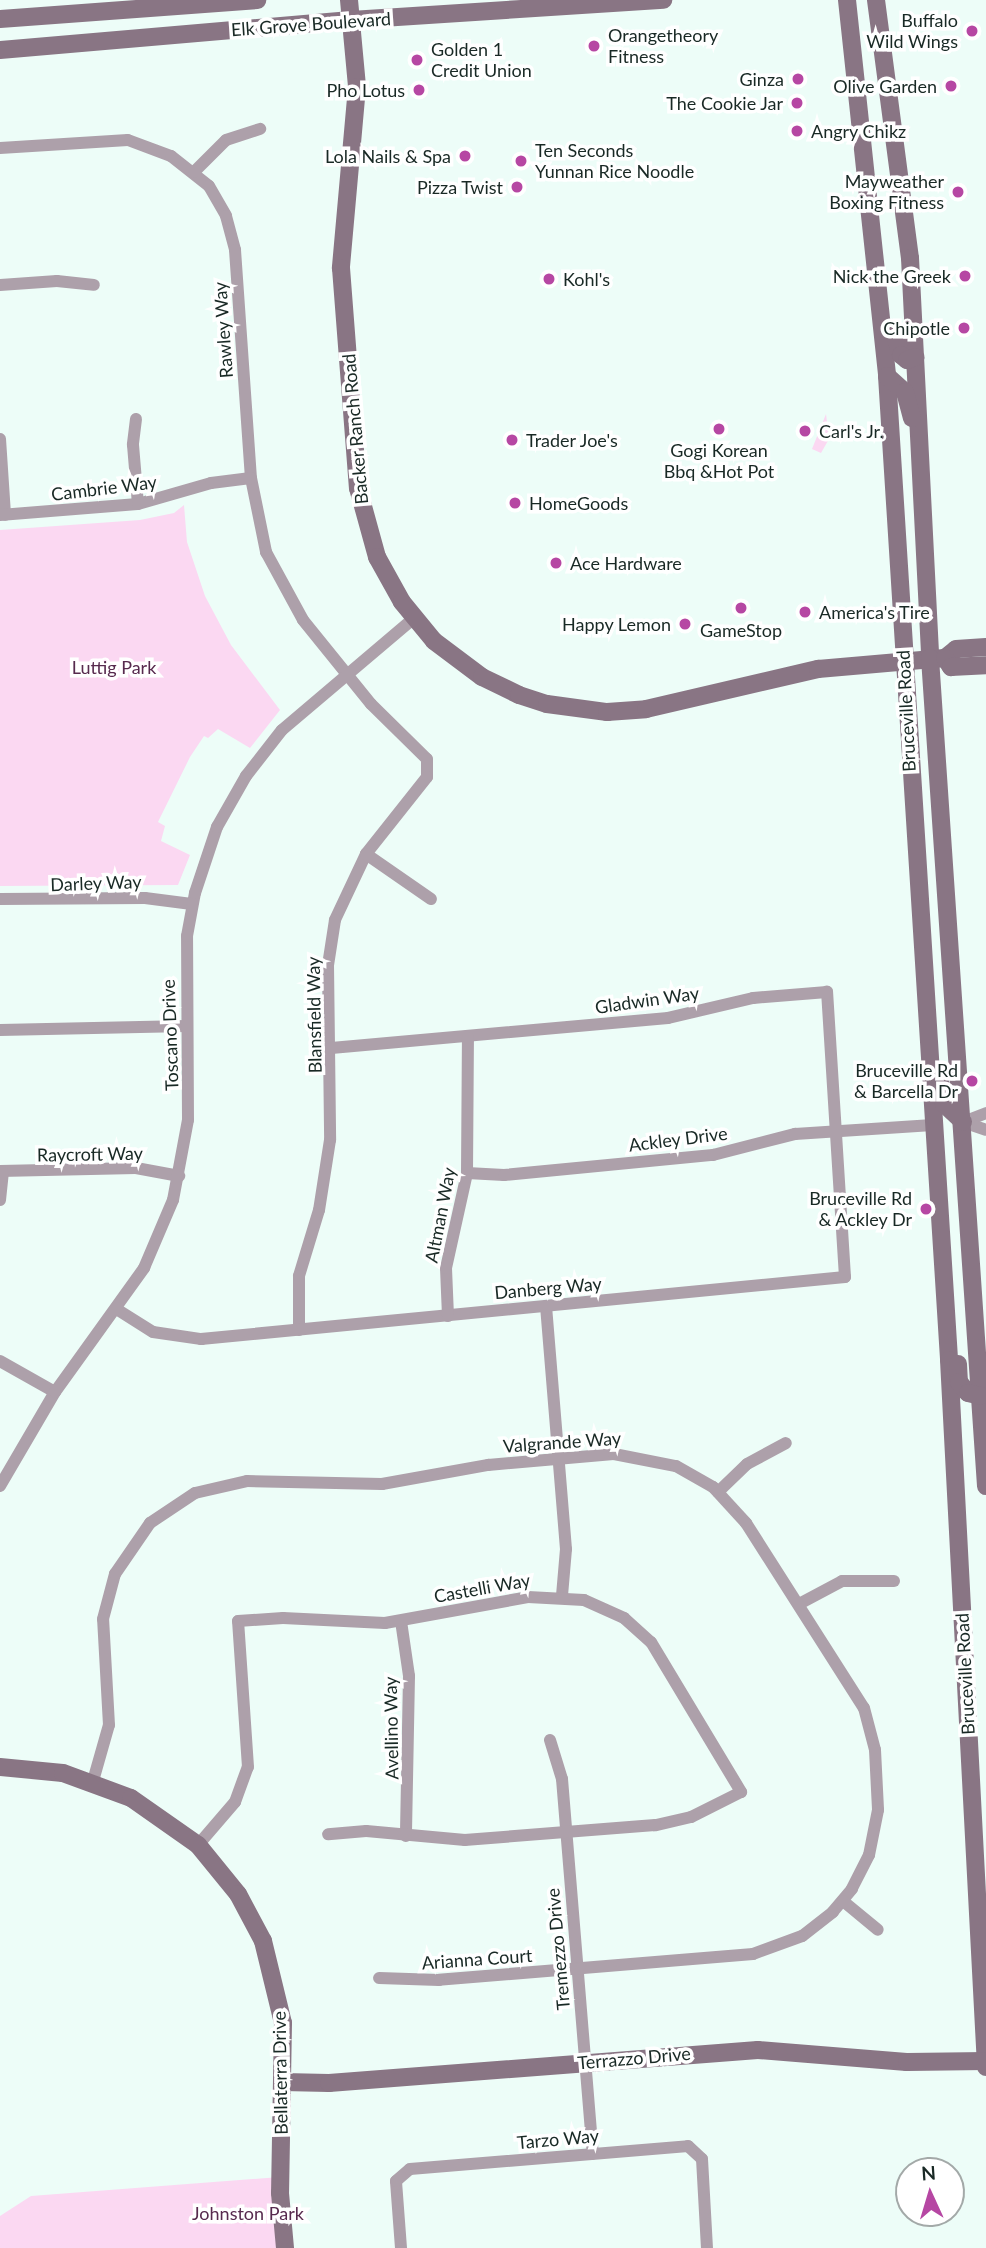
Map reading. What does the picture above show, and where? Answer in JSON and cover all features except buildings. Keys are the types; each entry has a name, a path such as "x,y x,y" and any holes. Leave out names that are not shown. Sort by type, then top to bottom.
{"main road":[{"name":"Elk Grove Boulevard","path":"0,19 257,0"},
{"name":"Backer Ranch Road","path":"349,0 356,106 341,268 358,488 377,557 414,618 449,654 482,677 547,704 587,710 646,709 818,669 903,659 938,658"},
{"name":"Elk Grove Boulevard","path":"0,50 351,20 663,0"},
{"name":"Bruceville Road","path":"846,0 887,376 943,1282 986,2067"},
{"name":"Bruceville Road","path":"876,0 910,258 924,508 938,658 963,1122 984,1397 986,1486"},
{"name":"Bruceville Road","path":"872,228 887,258 896,346 907,360 916,357"},
{"name":"Bruceville Road","path":"887,376 897,383 909,404 915,474 924,508"},
{"path":"986,647 956,649 938,658 951,667 986,665"},
{"name":"Bruceville Road","path":"925,1003 937,1043 944,1104 963,1122"},
{"name":"Bruceville Road","path":"943,1282 954,1320 960,1382 968,1393 984,1397"},
{"name":"Bellaterra Drive","path":"0,1767 42,1770 93,1781 149,1807 198,1845 238,1894 263,1941 283,2023 280,2193 285,2248"},
{"name":"Terrazzo Drive","path":"283,2082 329,2083 758,2050 906,2062 986,2061"}],"street":[{"path":"194,172 226,140 260,129"},
{"name":"Rawley Way","path":"0,148 128,141 171,156 194,172 220,204 235,250 251,478 261,533 278,579 303,620 346,674"},
{"path":"0,285 57,281 94,285"},
{"path":"136,419 133,445 138,504"},
{"path":"0,439 3,515"},
{"name":"Cambrie Way","path":"3,515 138,504 211,483 251,478"},
{"name":"Toscano Drive","path":"0,1486 55,1392 118,1310 155,1246 180,1176 188,1120 185,968 192,904 207,850 246,776 282,730 414,618"},
{"name":"Blansfield Way","path":"299,1330 299,1276 319,1210 330,1140 330,947 344,894 366,854 414,796 429,768 421,752 346,674"},
{"path":"366,854 431,899"},
{"name":"Darley Way","path":"0,899 145,898 192,904"},
{"name":"Gladwin Way","path":"331,1048 468,1038 668,1018 753,998 827,992 836,1132"},
{"path":"0,1030 187,1026"},
{"name":"Altman Way","path":"448,1315 446,1268 467,1173 468,1038"},
{"path":"963,1122 986,1113"},
{"path":"963,1122 986,1130"},
{"name":"Ackley Drive","path":"467,1173 503,1175 713,1155 772,1138 933,1125"},
{"name":"Danberg Way","path":"118,1310 153,1332 189,1340 845,1277 836,1132"},
{"name":"Raycroft Way","path":"1,1172 136,1168 180,1176"},
{"path":"0,1200 1,1172"},
{"path":"546,1306 566,1549 562,1596"},
{"path":"0,1361 55,1392"},
{"path":"718,1492 747,1464 786,1443"},
{"name":"Valgrande Way","path":"93,1781 109,1725 102,1642 107,1596 125,1553 162,1513 195,1493 232,1483 382,1485 488,1465 614,1454 653,1458 695,1475 718,1492 746,1523 854,1689 875,1750 875,1833 860,1876 843,1901 802,1936 753,1954 578,1969"},
{"path":"799,1604 842,1581 894,1581"},
{"name":"Castelli Way","path":"198,1845 235,1802 248,1767 238,1621 401,1621 528,1597 562,1596 604,1608 652,1642 741,1792 677,1821 465,1840 366,1831 328,1834"},
{"name":"Avellino Way","path":"401,1621 409,1676 406,1836"},
{"name":"Tremezzo Drive","path":"550,1740 562,1779 593,2154"},
{"path":"843,1901 878,1930"},
{"name":"Arianna Court","path":"379,1978 439,1980 578,1969"},
{"name":"Tarzo Way","path":"401,2248 396,2181 410,2169 688,2146 702,2159 707,2248"}],"green space":[{"path":"826,414 829,439 821,453 812,449"},
{"name":"Luttig Park","path":"184,505 187,542 205,596 231,645 280,710 250,748 218,729 208,738 204,736 190,757 158,822 165,826 161,841 190,855 178,885 0,886 0,530 140,520 174,513"},
{"name":"Johnston Park","path":"280,2177 287,2248 0,2248 0,2216 31,2196"}],"place":[{"name":"Buffalo Wild Wings","path":"972,31"},
{"name":"Orangetheory Fitness","path":"594,46"},
{"name":"Golden 1 Credit Union","path":"417,60"},
{"name":"Ginza","path":"798,79"},
{"name":"Olive Garden","path":"951,86"},
{"name":"Pho Lotus","path":"419,90"},
{"name":"The Cookie Jar","path":"797,103"},
{"name":"Angry Chikz","path":"797,131"},
{"name":"Lola Nails & Spa","path":"465,156"},
{"name":"Ten Seconds Yunnan Rice Noodle","path":"521,161"},
{"name":"Pizza Twist","path":"517,187"},
{"name":"Mayweather Boxing Fitness","path":"958,192"},
{"name":"Nick the Greek","path":"965,276"},
{"name":"Kohl's","path":"549,279"},
{"name":"Chipotle","path":"964,328"},
{"name":"Gogi Korean Bbq &Hot Pot","path":"719,429"},
{"name":"Carl's Jr.","path":"805,431"},
{"name":"Trader Joe's","path":"512,440"},
{"name":"HomeGoods","path":"515,503"},
{"name":"Ace Hardware","path":"556,563"},
{"name":"GameStop","path":"741,608"},
{"name":"America's Tire","path":"805,612"},
{"name":"Happy Lemon","path":"685,624"},
{"name":"Bruceville Rd & Barcella Dr","path":"972,1081"},
{"name":"Bruceville Rd & Ackley Dr","path":"926,1209"}]}
